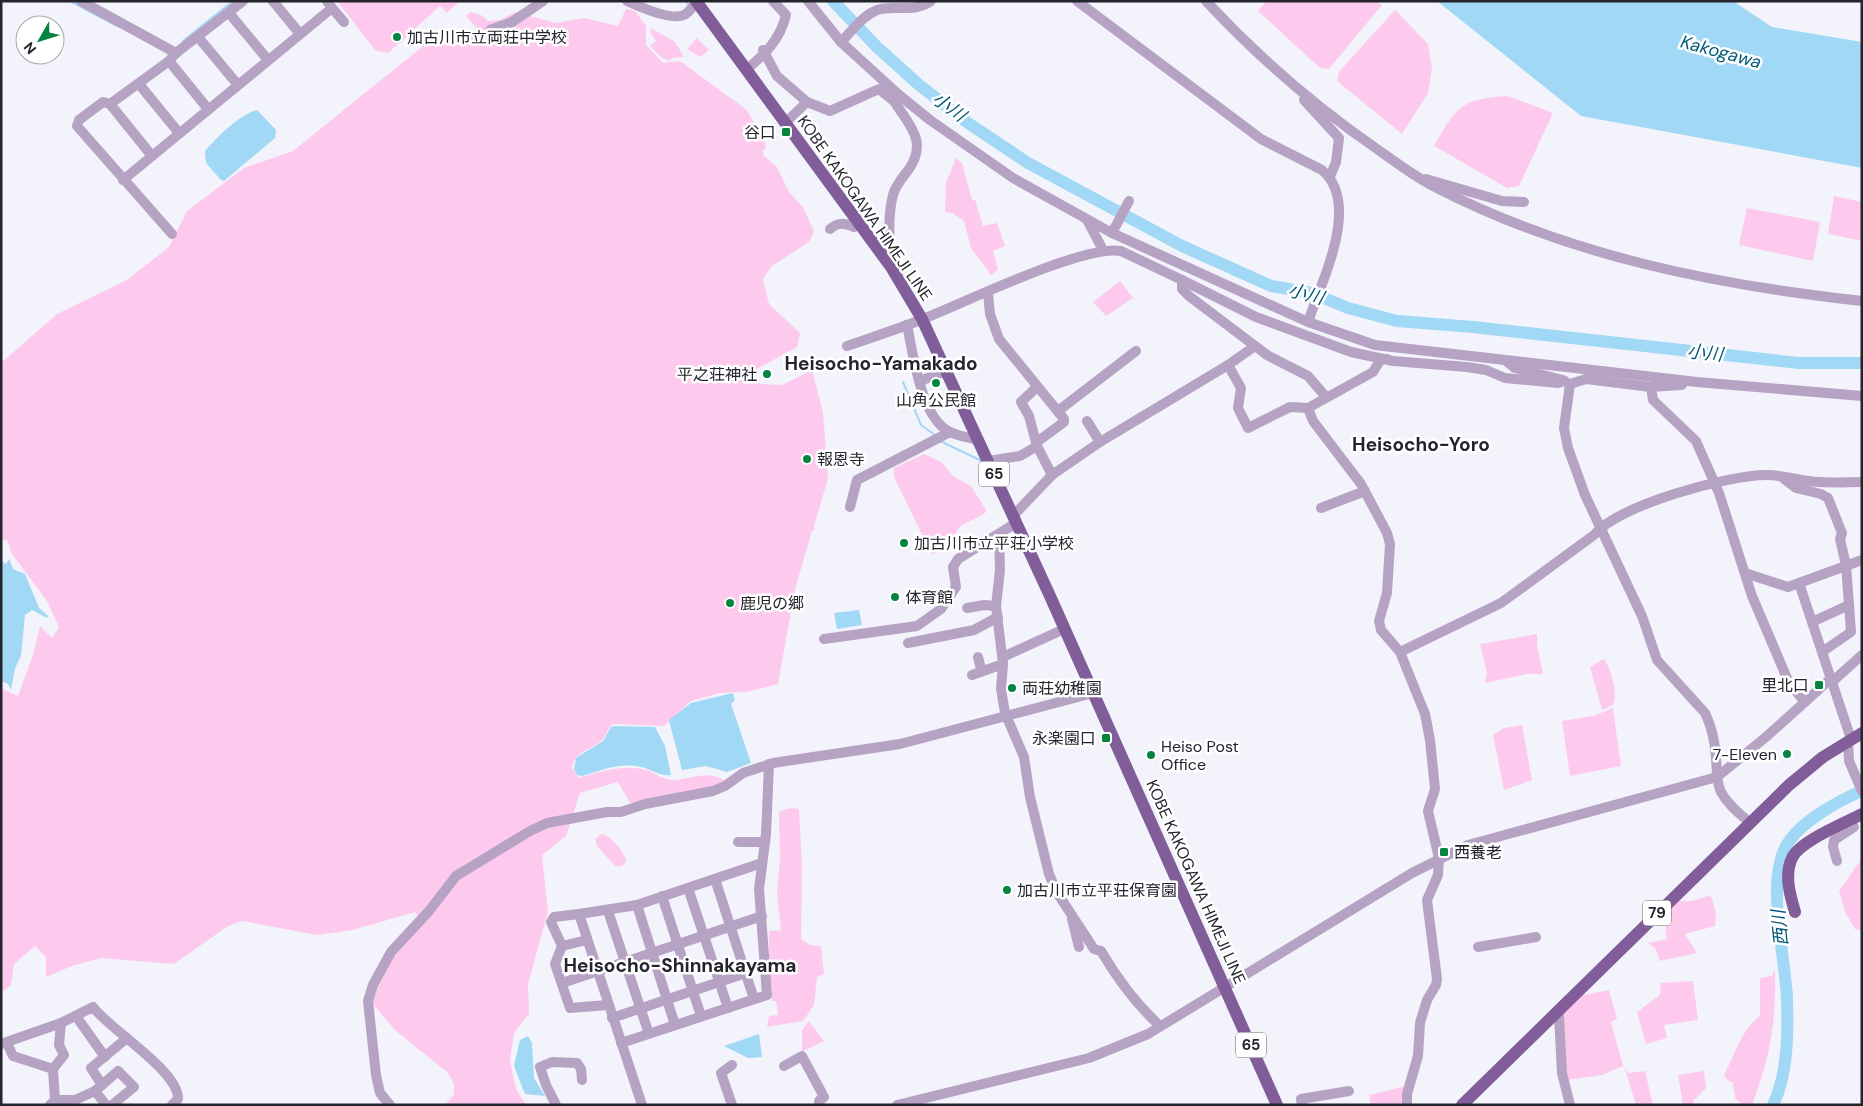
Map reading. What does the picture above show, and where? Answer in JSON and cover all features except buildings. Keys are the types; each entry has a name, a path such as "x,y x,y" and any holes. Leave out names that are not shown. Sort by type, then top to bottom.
{"main road":[{"name":"KOBE KAKOGAWA HIMEJI LINE","path":"697,2 891,267 922,319 948,370 1277,1105"},
{"name":"79","path":"1462,1105 1805,771 1854,738"},
{"path":"1795,912 1788,887 1788,872 1793,856 1813,840 1856,820"}],"street":[{"path":"81,1 176,52"},
{"path":"110,104 169,62 176,52 243,1"},
{"path":"273,1 300,34"},
{"path":"490,30 512,22 542,1"},
{"path":"627,1 646,9 677,16 686,13 697,2"},
{"path":"746,70 782,31 786,15 773,1"},
{"path":"808,1 831,32 897,98 916,135 918,144 911,166 894,192 890,208 891,267"},
{"path":"841,42 865,18 878,10 912,9 930,1"},
{"path":"1077,1 1261,139 1322,170 1330,178 1337,194 1339,228 1308,322"},
{"path":"1206,1 1241,37 1301,92 1363,140 1412,173 1423,178 1502,201 1524,202"},
{"path":"124,180 300,34 329,4 344,22"},
{"path":"229,13 268,60"},
{"path":"198,36 238,85"},
{"path":"764,52 777,76 806,102 830,111 879,89 897,98 1014,178 1112,233 1308,322 1375,345 1697,382 1862,396"},
{"path":"169,62 208,109"},
{"path":"139,84 179,133"},
{"path":"1301,92 1306,103 1339,138 1336,162 1330,178"},
{"path":"152,156 110,104 103,102 79,120 77,126 172,234"},
{"path":"785,123 806,102"},
{"path":"1423,178 1435,187 1491,213 1573,245 1644,264 1756,288 1862,301"},
{"path":"1112,233 1129,201"},
{"path":"1087,219 1103,250"},
{"path":"830,229 838,224 847,224 854,227 859,223"},
{"path":"847,346 922,319 1036,272 1089,253 1103,250 1121,251 1256,317 1351,352 1381,359 1449,364 1486,370 1505,378 1558,383 1586,379 1651,387 1687,385 1697,382"},
{"path":"1182,280 1182,289 1189,296 1255,346 1280,362 1308,376 1326,397"},
{"path":"988,293 991,320 999,339 1058,411 1064,422 1020,456 988,461"},
{"path":"907,324 920,381 930,410 938,423 943,437"},
{"path":"824,639 917,626 941,609 956,587 953,566 958,559 990,538 999,536 1015,520 1052,475 1100,442 1228,365 1255,346"},
{"path":"1058,411 1136,351"},
{"path":"1381,359 1413,357 1429,351"},
{"path":"1228,365 1241,388 1238,408 1248,428 1290,406 1308,408 1373,372 1381,359"},
{"path":"1504,359 1515,368 1550,376 1568,383"},
{"path":"920,381 948,370"},
{"path":"1568,383 1564,428 1568,448 1599,528 1642,616 1657,660 1705,713 1715,743 1717,777 1721,792 1750,823"},
{"path":"1037,387 1020,402 1033,425 1037,444 1052,475"},
{"path":"1651,387 1653,400 1696,441 1715,483 1752,596 1789,683 1805,702"},
{"path":"1308,408 1313,421 1365,491 1387,533 1390,544 1387,594 1378,621 1381,630 1400,652 1425,714 1430,740 1435,789 1428,811 1439,858 1438,875 1427,900 1436,985 1429,995 1420,1022 1418,1056 1407,1094 1406,1105"},
{"path":"1086,421 1100,442"},
{"path":"850,507 857,480 943,437 978,440"},
{"path":"1400,652 1501,603 1594,535 1599,528 1640,507 1715,483 1766,475 1820,482 1862,482"},
{"path":"1780,477 1789,481 1796,488 1821,494 1830,500 1842,533 1840,539 1846,565 1851,632 1822,652"},
{"path":"1321,508 1365,491"},
{"path":"999,536 1000,570 996,606 1003,661 1001,689 1005,714 1008,716 1024,758 1030,797 1049,874 1056,891 1094,949 1101,951 1120,983 1141,1008 1160,1026"},
{"path":"1745,574 1788,587 1862,560"},
{"path":"1799,583 1854,738 1849,762 1860,788"},
{"path":"967,608 984,605 996,606"},
{"path":"1812,622 1849,605"},
{"path":"908,643 974,630 998,617"},
{"path":"1850,620 1862,618"},
{"path":"972,675 1064,629"},
{"path":"897,1105 1089,1058 1148,1034 1224,986 1439,858 1484,840 1717,777 1766,737 1827,682 1833,681 1862,655"},
{"path":"978,657 981,669 983,670"},
{"path":"390,1105 380,1093 376,1075 368,1001 373,985 392,952 429,911 456,876 547,822 608,812 621,812 646,804 708,792 725,786 743,773 769,764 900,744 1093,693"},
{"path":"621,1043 767,995 760,888 765,842 769,764"},
{"path":"1837,861 1833,847 1834,840 1856,820 1860,836"},
{"path":"738,842 765,842"},
{"path":"608,1005 570,1008 556,964 562,946 550,922 554,917 608,911 636,905 762,863"},
{"path":"715,879 754,1000"},
{"path":"688,888 728,1008"},
{"path":"662,896 702,1016"},
{"path":"636,905 675,1025"},
{"path":"608,911 649,1034"},
{"path":"579,914 642,1105"},
{"path":"562,983 762,916"},
{"path":"1073,916 1072,923 1079,947"},
{"path":"1478,947 1536,937"},
{"path":"562,946 587,940"},
{"path":"612,1018 746,973"},
{"path":"53,1069 13,1056 4,1043 61,1023 93,1007 150,1057 178,1092 178,1099 172,1105"},
{"path":"1556,1012 1558,1016 1562,1073 1570,1105"},
{"path":"76,1016 105,1057"},
{"path":"61,1023 59,1045 64,1055 53,1069 53,1102 75,1100 98,1088 118,1071 134,1087 112,1105"},
{"path":"106,1105 91,1069 127,1038"},
{"path":"784,1066 802,1056 824,1097 819,1101 819,1105"},
{"path":"556,1105 540,1067 552,1062 577,1063 581,1069 582,1080"},
{"path":"732,1065 721,1073 732,1105"},
{"path":"1302,1105 1301,1099 1349,1091"},
{"path":"1332,1094 1334,1105"}],"shaded area":[{"name":"加古川市立両荘中学校","path":"337,1 460,1 447,13 440,6 388,53 376,51"},
{"path":"1267,1 1377,1 1382,5 1329,69 1320,68 1258,11"},
{"path":"626,9 635,11 646,26 646,45 663,63 680,61 747,110 758,130 762,130 766,147 763,151 764,156 777,167 789,192 803,207 814,231 809,242 772,266 763,279 769,304 800,333 797,347 753,371 760,384 782,385 812,370 823,412 828,479 814,526 815,530 812,531 795,589 778,684 747,692 720,693 691,701 664,726 613,724 601,741 579,755 573,763 572,768 579,778 613,769 638,768 670,780 706,775 719,777 725,781 714,787 630,803 618,782 580,793 566,836 542,855 548,912 528,984 529,1014 514,1033 510,1060 516,1089 526,1105 445,1105 454,1094 454,1084 448,1073 395,1030 371,1002 392,959 424,922 415,912 353,930 317,935 242,921 228,926 174,964 101,958 72,966 46,977 46,957 35,946 14,964 11,985 1,993 1,688 18,696 33,655 40,626 52,638 59,627 47,601 12,554 7,540 1,540 1,363 57,314 127,280 169,247 187,211 244,168 293,151 443,30 456,36 470,35 480,31 466,16 470,12 481,15 488,21 500,20 515,12 556,23 584,18 618,26"},
{"path":"1395,10 1428,44 1432,69 1428,93 1402,134 1337,81 1339,72"},
{"path":"651,28 675,42 684,57 672,58 670,61 662,58 650,46 656,41 650,32"},
{"path":"697,38 709,50 700,57 687,49"},
{"path":"1508,96 1553,113 1519,186 1507,188 1434,146 1455,113 1462,107 1480,99"},
{"path":"956,158 962,163 972,200 975,200 983,226 997,223 1005,246 993,251 998,270 991,275 971,248 964,221 952,213 945,212 946,183"},
{"path":"1834,196 1862,202 1862,241 1828,234"},
{"path":"1747,208 1820,222 1813,261 1739,245"},
{"path":"1120,281 1133,298 1106,316 1093,302"},
{"path":"924,454 941,462 954,477 971,486 986,510 985,513 961,526 957,530 952,543 932,555 894,477 894,468"},
{"path":"1537,634 1537,645 1543,674 1527,674 1485,683 1487,673 1480,644"},
{"path":"1604,659 1611,675 1615,694 1613,705 1602,710 1590,667"},
{"path":"1613,708 1621,766 1570,776 1562,721 1593,716"},
{"path":"1522,725 1532,780 1504,790 1493,735 1504,728"},
{"path":"792,808 799,809 802,865 801,939 810,945 821,946 824,974 817,977 814,1005 803,1021 767,1027 769,1016 778,1015 776,1001 772,1001 772,986 769,986 769,931 781,930 777,893 780,859 779,811"},
{"path":"601,834 613,841 620,849 626,862 622,866 615,866 597,846 595,839"},
{"path":"1862,858 1862,931 1855,929 1845,912 1839,891"},
{"path":"1711,895 1716,913 1715,926 1685,934 1697,953 1660,961 1655,948 1648,943 1667,939 1665,922 1670,910 1678,901 1692,901"},
{"path":"1775,969 1775,1006 1768,1054 1752,1105 1742,1105 1735,1098 1733,1083 1726,1079 1724,1075 1743,1035 1760,1016 1760,978 1772,976"},
{"path":"1693,981 1698,1020 1664,1025 1667,1038 1646,1044 1637,1012 1660,995 1661,983"},
{"path":"1609,990 1617,1019 1611,1022 1623,1066 1602,1075 1567,1080 1562,1011 1582,995"},
{"path":"809,1021 824,1041 802,1052 802,1030"},
{"path":"1625,1069 1629,1073 1645,1071 1653,1105 1636,1105"},
{"path":"1704,1071 1706,1088 1694,1100 1693,1105 1683,1105 1678,1075"},
{"path":"1406,1086 1406,1105 1371,1105 1369,1095"}],"water":[{"name":"Kakogawa","path":"1437,1 1733,1 1772,27 1862,42 1862,168 1581,116"},
{"path":"257,110 276,130 275,138 224,181 221,180 206,163 205,151 222,133 243,117"},
{"path":"9,559 13,569 25,574 39,608 48,616 47,618 32,610 25,615 21,656 15,668 11,690 8,684 1,681 1,561 6,564"},
{"path":"859,610 862,625 837,629 834,613"},
{"path":"733,693 735,700 731,704 751,763 727,772 706,766 682,770 669,720 691,703"},
{"path":"611,727 655,727 665,746 671,775 626,765 611,767 582,776 577,775 574,769 576,758 603,741"},
{"path":"759,1034 762,1057 748,1058 724,1046"},
{"path":"528,1036 532,1043 534,1078 545,1096 525,1094 514,1066 520,1040"}],"waterway":[{"path":"70,1 117,26"},
{"path":"183,41 233,1"},
{"path":"685,1 690,6"},
{"name":"小川","path":"833,1 877,47 918,84 968,123 1028,163 1182,246 1271,286 1312,293 1348,308 1397,321 1473,327 1799,363 1862,363"},
{"path":"903,382 921,425 935,435"},
{"path":"940,441 982,461"},
{"name":"西川","path":"1773,1105 1782,1080 1787,1040 1786,982 1777,895 1778,874 1782,855 1790,840 1804,825 1833,805 1862,791"}],"place":[{"name":"加古川市立両荘中学校","path":"397,37"},
{"name":"谷口","path":"786,132"},
{"name":"平之荘神社","path":"767,374"},
{"name":"山角公民館","path":"936,383"},
{"name":"報恩寺","path":"807,459"},
{"name":"加古川市立平荘小学校","path":"904,543"},
{"name":"体育館","path":"895,597"},
{"name":"鹿児の郷","path":"730,603"},
{"name":"里北口","path":"1819,685"},
{"name":"両荘幼稚園","path":"1012,688"},
{"name":"永楽園口","path":"1106,738"},
{"name":"7-Eleven","path":"1787,754"},
{"name":"Heiso Post Office","path":"1151,755"},
{"name":"西養老","path":"1444,852"},
{"name":"加古川市立平荘保育園","path":"1007,890"}],"district":[{"name":"Heisocho-Yamakado","path":"881,363"},
{"name":"Heisocho-Yoro","path":"1421,444"},
{"name":"Heisocho-Shinnakayama","path":"680,965"}]}
